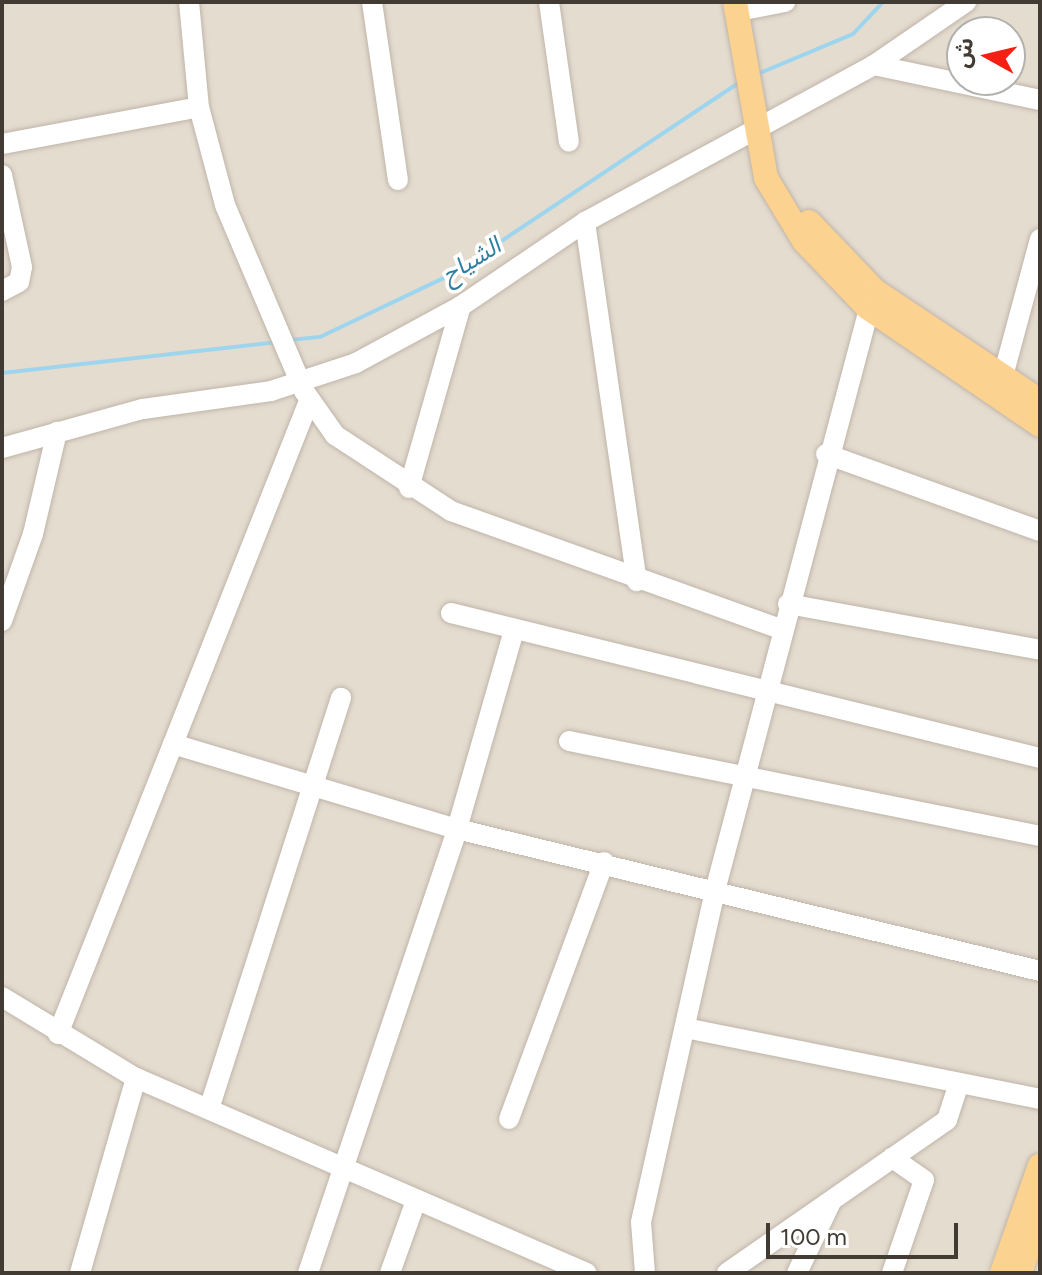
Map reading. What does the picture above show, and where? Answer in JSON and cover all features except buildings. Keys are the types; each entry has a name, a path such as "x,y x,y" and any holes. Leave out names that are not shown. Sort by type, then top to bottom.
{"main road":[{"path":"744,4 758,116 772,158 801,213 871,299 1040,425"},
{"path":"871,299 1040,401"},
{"path":"1002,1273 1040,1165"},
{"path":"1020,1273 1040,1216"}],"street":[{"path":"189,2 199,107 225,205 305,392 355,453 409,488 498,531 781,629"},
{"path":"372,2 398,180"},
{"path":"549,2 569,142"},
{"path":"744,4 785,2"},
{"path":"2,448 57,432 305,392 461,306 585,222 758,116 874,65 966,2"},
{"path":"874,65 1040,100"},
{"path":"2,144 199,107"},
{"path":"2,175 22,267 19,282 2,291"},
{"path":"585,222 637,581"},
{"path":"1003,376 1040,239"},
{"path":"645,1273 641,1222 716,887 826,454 871,299"},
{"path":"409,488 461,306"},
{"path":"58,1034 173,744 305,392"},
{"path":"2,621 41,509 57,432"},
{"path":"826,454 1040,531"},
{"path":"788,604 1040,650"},
{"path":"451,613 1040,758"},
{"path":"308,1273 457,829 514,630"},
{"path":"209,1109 316,791 341,698"},
{"path":"569,741 1040,836"},
{"path":"173,744 316,791 457,829 716,887 1040,971"},
{"path":"509,1119 604,862"},
{"path":"2,997 58,1034 136,1078 209,1109 343,1174 587,1273"},
{"path":"685,1028 1040,1099"},
{"path":"80,1273 136,1078"},
{"path":"727,1273 947,1120 959,1084"},
{"path":"892,1158 924,1180 892,1273"},
{"path":"797,1273 833,1198"},
{"path":"390,1273 415,1203"}],"shaded area":[{"path":"2,2 1040,2 1040,1143 987,1273 2,1273"}],"waterway":[{"name":"الشياح","path":"755,75 853,34 883,2"},
{"name":"الشياح","path":"290,340 320,337 452,274 740,82"},
{"name":"الشياح","path":"2,373 277,342"}]}
